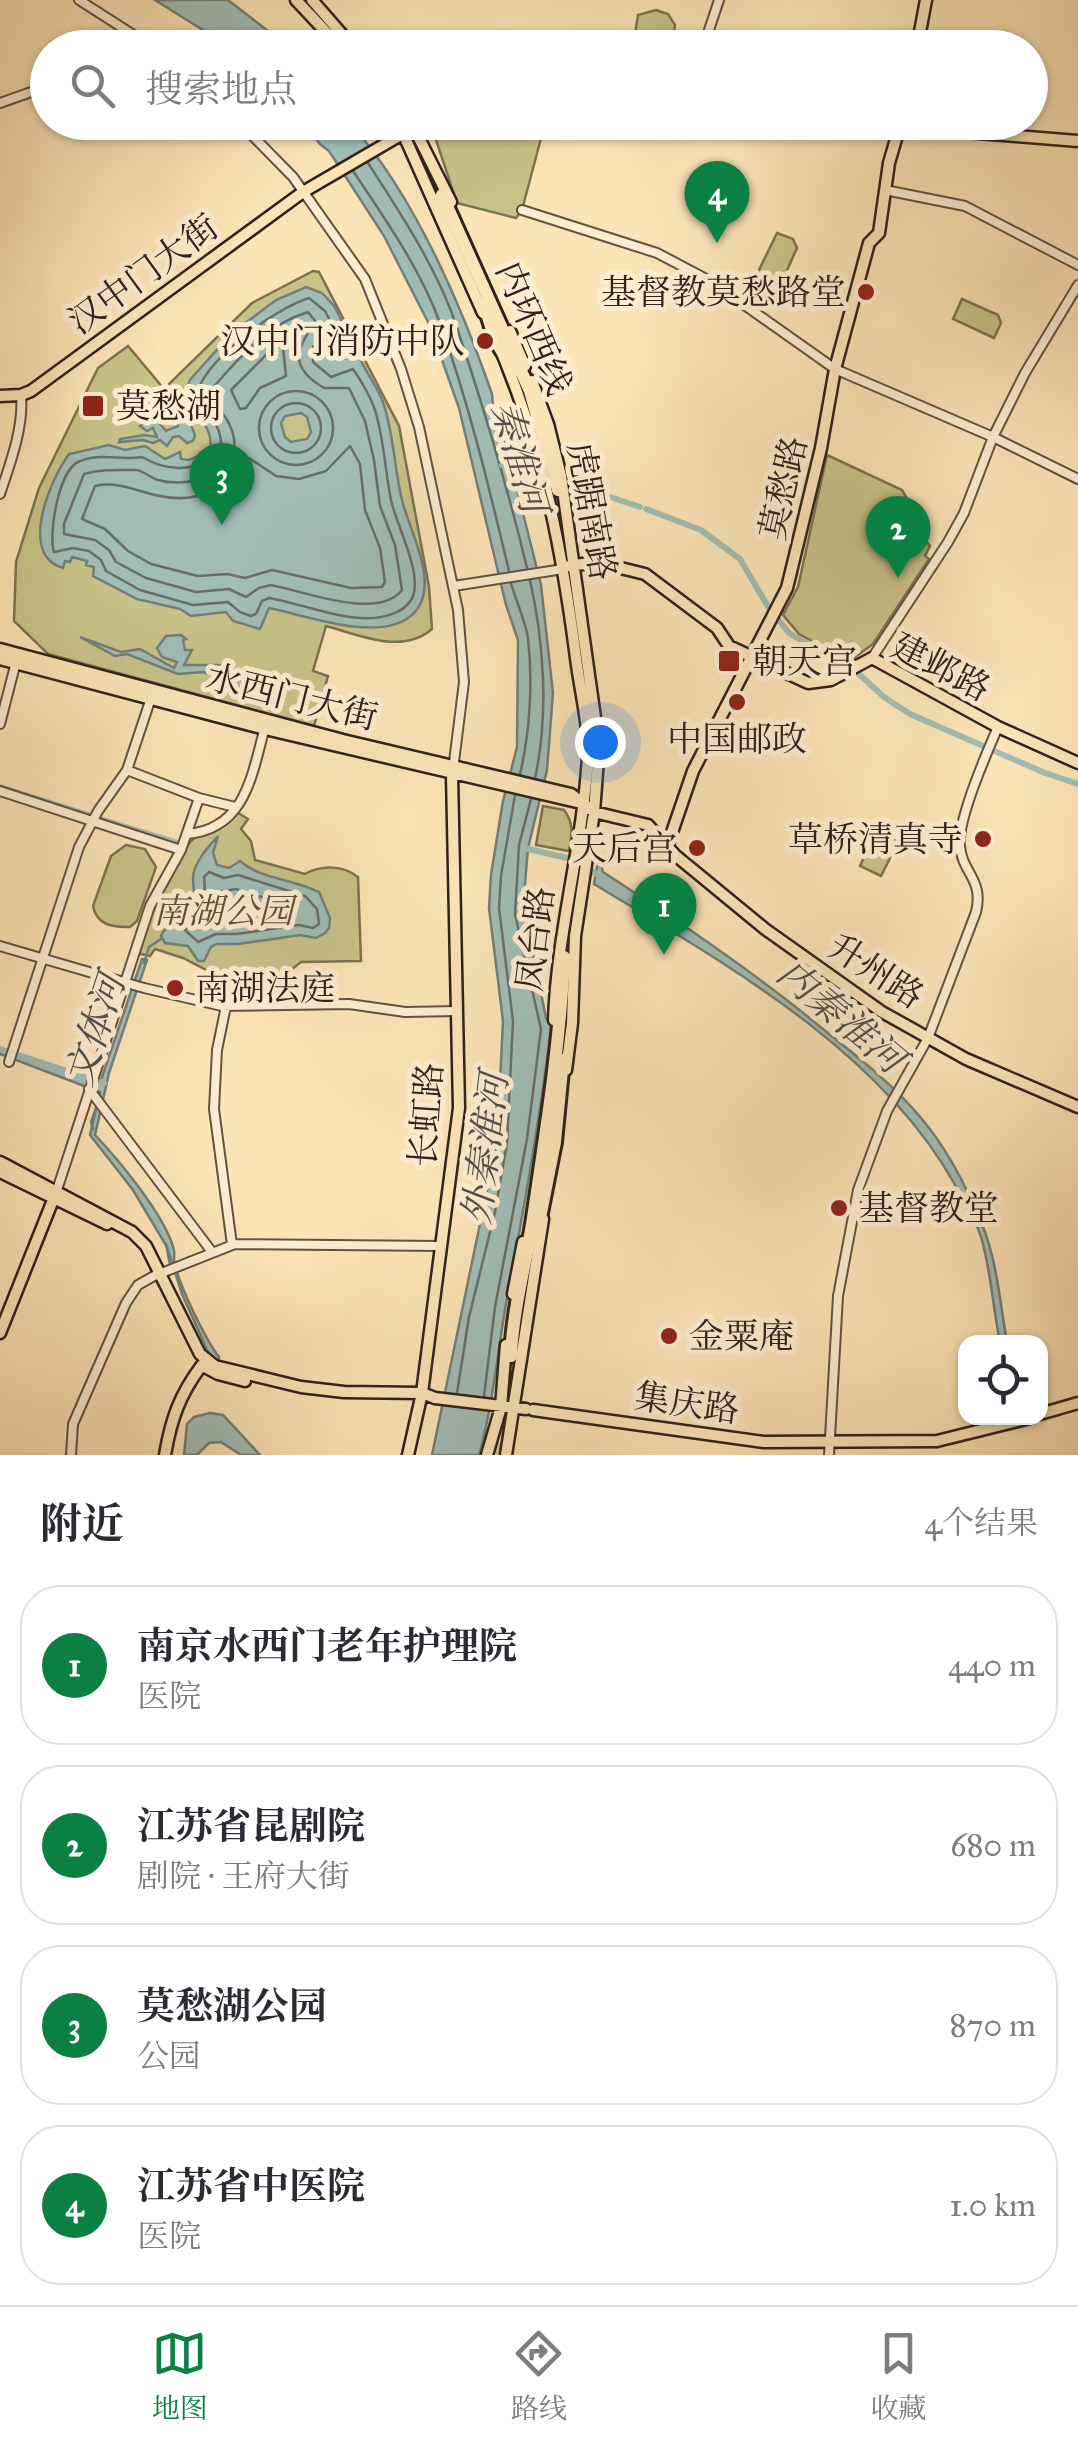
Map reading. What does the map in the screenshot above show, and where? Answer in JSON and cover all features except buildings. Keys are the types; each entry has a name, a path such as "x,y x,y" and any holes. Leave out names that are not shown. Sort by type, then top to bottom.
{"highway":[{"name":"内环西线","path":"438,193 544,430 556,492"},
{"path":"485,296 503,318"},
{"path":"485,296 492,333"},
{"path":"517,347 518,369"},
{"path":"500,348 518,369"},
{"path":"514,1359 558,1082 567,953"},
{"path":"514,1359 518,1290 540,1200"}],"main road":[{"path":"296,0 324,30"},
{"path":"312,0 338,30"},
{"path":"921,30 926,0"},
{"path":"1048,139 1078,142"},
{"name":"汉中门大街","path":"21,395 303,192 391,140"},
{"name":"虎踞南路","path":"415,140 556,492"},
{"name":"莫愁路","path":"668,844 694,771 790,578 835,369 869,243 879,233 884,190 897,140"},
{"name":"虎踞南路","path":"438,193 517,347 548,424 563,568 597,732 592,778 594,812"},
{"path":"0,396 21,395"},
{"name":"建邺路","path":"563,568 613,564 645,574 718,628 729,646 808,683 821,683 872,658 996,732 1078,764"},
{"name":"水西门大街","path":"0,649 16,658 151,698 266,724"},
{"name":"水西门大街","path":"0,658 16,658 574,800 594,812 648,825 668,844"},
{"name":"长虹路","path":"408,1455 422,1396 459,1108 453,770"},
{"name":"虎踞南路","path":"574,800 592,778"},
{"name":"凤台路","path":"574,800 582,849"},
{"name":"凤台路","path":"567,953 576,880 594,812"},
{"path":"648,825 669,826 678,819"},
{"name":"升州路","path":"668,844 764,929 882,1012 966,1059 1078,1106"},
{"path":"0,1162 128,1236 160,1274 210,1368 183,1391 174,1410 167,1455"},
{"path":"0,1172 55,1195"},
{"path":"0,1333 55,1195"},
{"path":"488,1450 497,1406 514,1359"},
{"path":"506,1453 524,1409 514,1359"},
{"name":"集庆路","path":"210,1368 320,1390 422,1396 829,1449 937,1442 1001,1425"},
{"path":"1048,1412 1078,1403"},
{"path":"488,1450 500,1445 506,1453"}],"street":[{"path":"79,0 129,30"},
{"path":"708,30 719,0"},
{"path":"0,103 30,92"},
{"path":"256,140 293,177 365,279 402,368 454,586 464,682 453,770"},
{"path":"884,190 965,206 1078,266"},
{"path":"522,210 657,253 712,282 835,369 993,436 1078,479"},
{"path":"872,658 948,542 964,513 993,436 1025,373 1078,285"},
{"path":"0,494 11,462 21,395"},
{"path":"454,586 563,568"},
{"path":"0,724 16,658"},
{"path":"10,1060 68,876 92,821 126,770 151,698"},
{"path":"187,834 214,830 224,823 248,789 266,724"},
{"path":"829,1449 838,1296 858,1190 890,1105 928,1038 980,899 960,846 996,732"},
{"path":"126,770 199,798 235,807"},
{"path":"0,791 181,850"},
{"path":"55,1195 150,906 181,850 199,798"},
{"path":"0,946 144,988 226,1006 349,1004 406,1012 457,1012"},
{"path":"226,1006 217,1050 214,1109 232,1245"},
{"path":"91,1090 212,1252"},
{"path":"71,1455 73,1424 126,1303 138,1285 232,1245 441,1246"}],"green space":[{"path":"656,10 668,14 674,30 636,30 638,15"},
{"path":"436,140 541,140 522,210 516,218 457,203"},
{"path":"777,233 793,239 797,248 779,288 757,274"},
{"name":"莫愁湖","path":"313,271 319,272 399,426 429,587 432,629 420,637 394,642 326,626 313,671 328,676 314,726 48,654 14,621 16,562 39,488 98,368 128,346 164,389 252,303"},
{"path":"962,299 998,315 1001,323 994,338 953,319"},
{"name":"朝天宫","path":"827,455 902,490 917,516 913,526 930,546 925,556 929,559 873,644 850,661 799,634 783,615 798,587"},
{"path":"543,806 564,810 567,815 571,829 569,851 536,845"},
{"name":"南湖公园","path":"235,811 248,819 241,829 251,841 255,860 305,874 332,868 358,877 361,961 301,962 287,973 210,980 210,972 183,958 155,949 150,956 137,953 162,891 188,844 225,822"},
{"path":"876,831 898,842 881,876 860,866"},
{"path":"126,845 145,849 156,867 137,921 130,927 112,926 98,918 93,906 111,856"}],"water":[{"path":"155,0 228,0 267,30 203,30"},
{"path":"317,140 363,140 395,183 433,251 492,394 541,585 553,693 547,770 528,848 525,913 546,1018 552,1022 479,1455 432,1455 497,1142 503,1021 489,908 503,801 517,747 518,640 506,605 459,408 430,326 384,236 329,151"},
{"name":"莫愁湖","path":"306,287 322,293 334,306 383,402 402,500 425,580 417,609 391,626 356,627 269,608 260,629 233,621 226,612 191,616 180,609 137,599 93,576 94,567 86,565 87,561 72,557 63,568 50,560 42,548 40,533 47,498 69,454 109,445 125,450 145,446 165,459 180,452 181,459 189,460 210,451 210,436 204,423 181,404 190,380 231,334 276,300","holes":["301,413 307,417 311,432 307,439 291,442 285,437 281,423 285,416"]},
{"path":"176,410 187,415 195,435 193,441 187,443 179,436 173,437 167,446 160,440 119,442 144,435 157,437 153,428 147,431 140,426 162,411 166,417 160,424 166,431 178,426"},
{"path":"181,635 186,639 185,650 192,650 184,665 219,665 232,670 237,677 246,677 246,673 269,681 268,693 249,689 248,693 221,676 202,672 178,674 127,654 115,656 80,637 121,652 140,649 174,668 177,662 162,657 157,648 166,636"},
{"path":"218,836 213,853 217,865 229,868 240,861 258,872 319,892 330,918 325,933 316,938 300,935 217,944 204,961 198,961 188,946 165,943 163,932 192,906 196,866"},
{"path":"599,856 603,872 778,993 908,1103 955,1168 982,1224 995,1267 1006,1335 999,1335 987,1263 972,1216 922,1135 884,1090 794,1012 594,884"},
{"path":"142,959 147,960 109,1073 95,1135 162,1222 183,1288 219,1357 218,1362 208,1352 182,1294 167,1247 133,1190 90,1135 100,1092 0,1054 0,1050 100,1083"},
{"path":"223,1415 260,1455 241,1455 221,1442 209,1443 197,1455 184,1455 187,1424 194,1417"}],"waterway":[{"name":"秦淮河","path":"502,465 519,472"},
{"path":"589,490 640,507"},
{"path":"646,509 701,530 740,559 789,633 860,675 910,714 1078,784"},
{"path":"0,787 92,816"},
{"path":"97,818 178,843"},
{"name":"内秦淮河","path":"524,848 567,858 600,876"},
{"name":"文体河","path":"144,963 149,947 161,939"},
{"path":"0,1049 104,1083"},
{"name":"文体河","path":"93,1129 96,1108"},
{"name":"文体河","path":"166,1244 170,1265"}],"tunnel":[{"path":"411,140 437,197"},
{"path":"553,490 562,541"},
{"path":"499,1437 511,1356"},
{"path":"500,1455 507,1428"}],"place":[{"name":"江苏省中医院","path":"717,243"},
{"name":"基督教莫愁路堂","path":"866,292"},
{"name":"汉中门消防中队","path":"485,341"},
{"name":"莫愁湖","path":"93,406"},
{"name":"莫愁湖公园","path":"222,525"},
{"name":"江苏省昆剧院","path":"898,578"},
{"name":"朝天宫","path":"729,661"},
{"name":"中国邮政","path":"737,702"},
{"name":"草桥清真寺","path":"983,839"},
{"name":"天后宫","path":"697,848"},
{"name":"南京水西门老年护理院","path":"664,955"},
{"name":"南湖法庭","path":"175,988"},
{"name":"基督教堂","path":"839,1208"},
{"name":"金粟庵","path":"669,1336"}],"water label":[{"name":"外秦淮河","path":"485,1149"}]}
